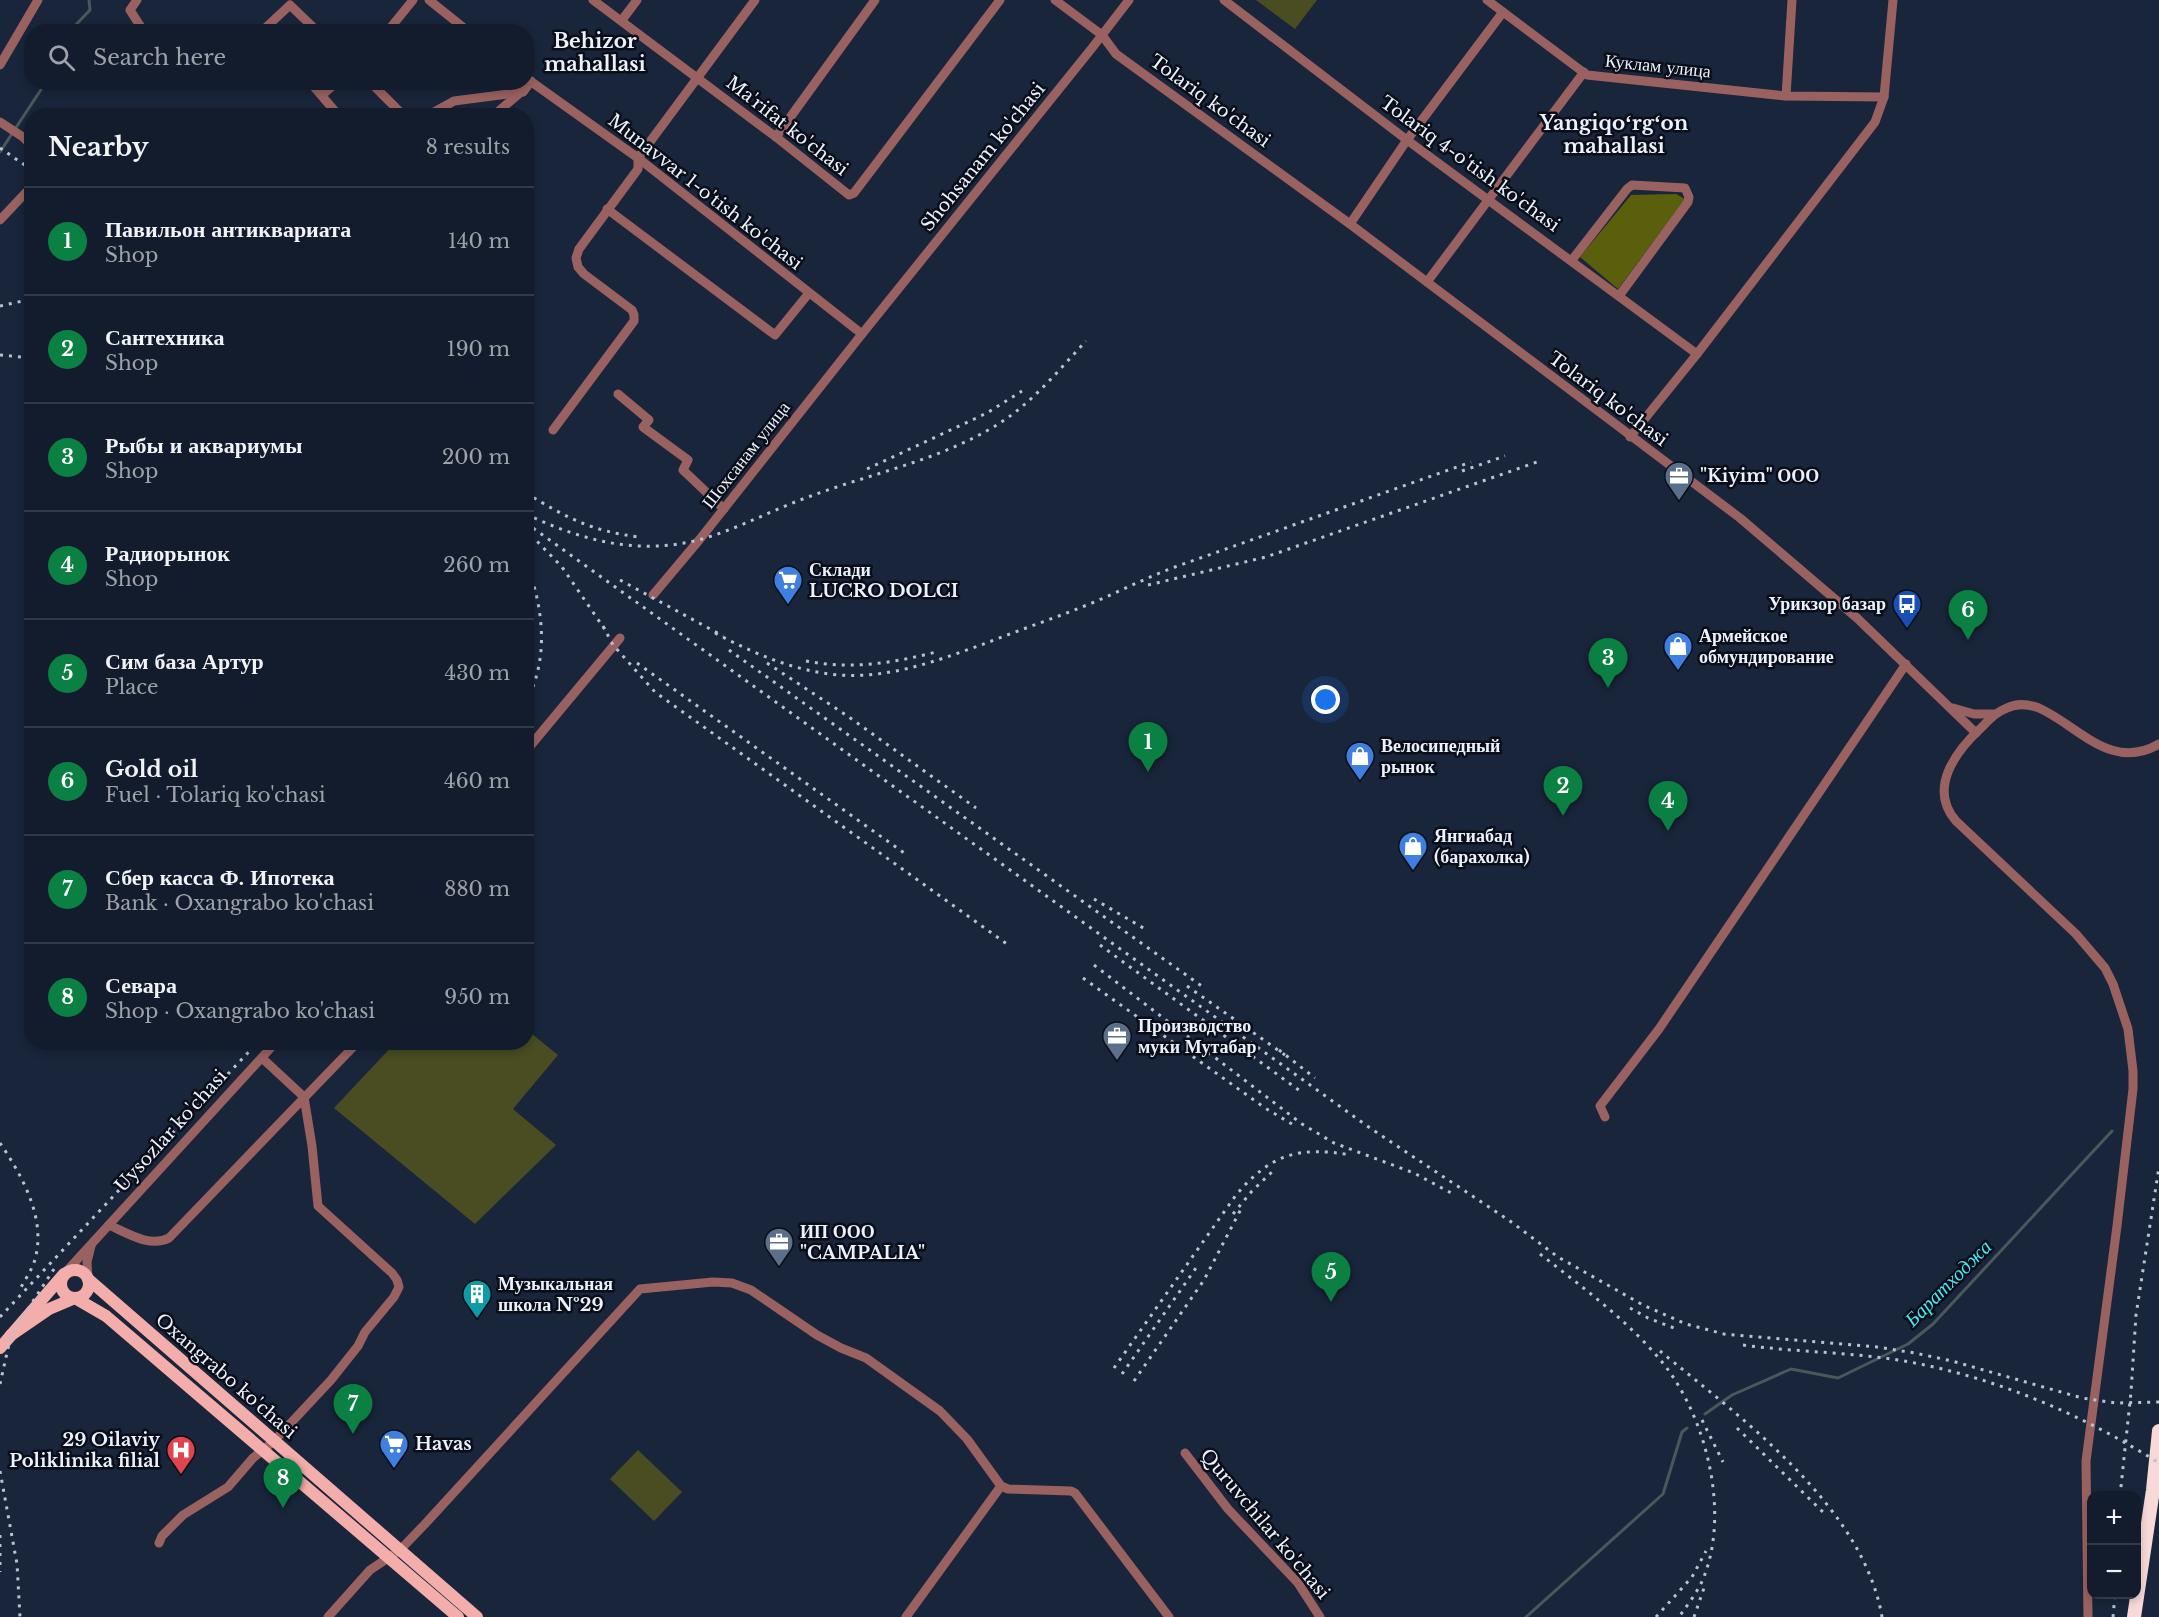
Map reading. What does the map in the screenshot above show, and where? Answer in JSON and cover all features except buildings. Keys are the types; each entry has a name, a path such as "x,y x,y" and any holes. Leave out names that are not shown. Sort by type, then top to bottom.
{"highway":[{"path":"2134,1617 2156,1490 2159,1431"}],"main road":[{"path":"68,1271 82,1271 88,1279 86,1292 75,1298 66,1295 63,1291 61,1283 64,1274 68,1271"},
{"name":"Uysozlar ko'chasi","path":"0,1348 64,1274"},
{"name":"Oxangrabo ko'chasi","path":"88,1279 389,1557 458,1617"},
{"name":"Oxangrabo ko'chasi","path":"75,1298 106,1316 269,1445 400,1550 477,1617"},
{"name":"Uysozlar ko'chasi","path":"11,1335 49,1309 75,1298"},
{"path":"49,1309 75,1305 95,1310"}],"street":[{"path":"0,65 38,0"},
{"path":"137,0 130,10 139,24"},
{"path":"394,24 413,0"},
{"path":"429,0 458,24"},
{"name":"Ma'rifat ko'chasi","path":"593,0 776,137 849,195 1000,0"},
{"path":"622,20 637,0"},
{"path":"553,430 634,321 632,310 578,267 576,258 579,249 638,169 638,158 755,0"},
{"path":"776,137 875,0"},
{"name":"Tolariq ko'chasi","path":"1055,0 1102,35 1116,54 1350,224 1740,519 1857,618 1976,733"},
{"name":"Shohsanam ko'chasi","path":"862,334 1129,0"},
{"name":"Tolariq 4-o'tish ko'chasi","path":"1224,0 1407,140 1697,354"},
{"path":"1487,0 1584,72"},
{"path":"1786,96 1792,0"},
{"path":"1630,437 1697,354 1875,122 1884,97 1893,0"},
{"path":"270,24 290,5 310,24"},
{"path":"1350,224 1407,140 1503,12"},
{"name":"Куклам улица","path":"1427,282 1584,72 1587,75 1786,96 1884,97"},
{"name":"Munavvar 1-o'tish ko'chasi","path":"534,84 638,158 862,334"},
{"path":"317,90 333,108"},
{"path":"322,95 328,90"},
{"path":"378,90 396,108"},
{"path":"441,108 454,101 523,92"},
{"path":"503,108 523,92"},
{"path":"2,124 24,138"},
{"path":"1572,260 1632,185 1685,188 1689,197 1688,202 1619,296"},
{"path":"0,220 24,193"},
{"path":"607,209 775,335 809,293"},
{"name":"Шохсанам улица","path":"653,595 862,334"},
{"path":"618,394 649,420 643,427 688,460 683,470 724,509"},
{"path":"534,741 620,638"},
{"path":"1605,1117 1600,1106 1659,1029 1906,664"},
{"name":"Tolariq ko'chasi","path":"1948,705 1974,714 1995,714"},
{"path":"2088,1617 2086,1461 2133,1089 2128,1029 2113,984 2105,968 2076,934 1956,821 1947,808 1944,794 1947,774 1959,752 1995,714 2019,705 2039,708 2100,746 2117,752 2134,753 2159,744"},
{"name":"Uysozlar ko'chasi","path":"64,1274 269,1050"},
{"path":"109,1225 144,1240 162,1242 169,1238 350,1050"},
{"path":"159,1543 183,1515 228,1486 253,1458 269,1445 338,1371 358,1346 365,1332 394,1297 399,1287 392,1273 318,1206 304,1097 262,1058"},
{"path":"88,1279 87,1262 92,1244"},
{"path":"328,1617 370,1570 400,1550 640,1289 713,1282 732,1283 751,1290 817,1335 866,1358 940,1411 968,1439 1001,1486 1008,1489 1075,1493 1169,1617"},
{"name":"Quruvchilar ko'chasi","path":"1185,1453 1228,1509 1298,1583 1320,1617"},
{"path":"906,1617 1001,1486"}],"green space":[{"path":"1256,0 1317,0 1295,29"},
{"path":"534,1036 558,1055 513,1109 556,1145 475,1224 334,1108 388,1050 534,1050"},
{"path":"638,1450 682,1492 654,1521 610,1479"}],"shaded area":[{"path":"1676,194 1685,199 1618,289 1580,257 1631,195"}],"waterway":[{"path":"77,24 90,10 89,0"},
{"path":"29,108 41,90"},
{"path":"0,152 24,115"},
{"name":"Баратходжа","path":"1705,1414 1732,1395 1791,1369 1838,1378 1908,1344 1933,1324 2112,1131"},
{"name":"Баратходжа","path":"1526,1617 1663,1494 1682,1432 1687,1428"}],"railway":[{"path":"0,148 24,164"},
{"path":"0,306 24,301"},
{"path":"534,518 568,532 634,546 679,544 702,539 811,496 925,458 969,440 1017,411 1086,341"},
{"path":"0,355 24,357"},
{"path":"867,469 987,413 1022,391"},
{"path":"1462,471 1505,456"},
{"path":"715,633 745,648 806,670 839,675 897,671 935,661 989,642 1087,605 1175,567 1471,462"},
{"path":"1148,585 1266,557 1537,462"},
{"path":"534,498 554,510 593,527 639,537"},
{"path":"534,529 1370,1128 1510,1221 1558,1257 1643,1305 1686,1324 1724,1334 1877,1347 1952,1361 2082,1398 2116,1403 2159,1402"},
{"path":"534,538 562,567 608,634"},
{"path":"620,580 723,636"},
{"path":"534,585 541,632 539,667 534,685"},
{"path":"603,626 613,645 655,692 1007,944"},
{"path":"729,650 1203,987"},
{"path":"806,661 839,665 871,664 936,652"},
{"path":"637,663 907,855"},
{"path":"767,663 846,715 976,808"},
{"path":"1094,899 1145,929"},
{"path":"1100,945 1300,1091"},
{"path":"1094,965 1302,1124 1334,1143 1414,1173 1455,1195"},
{"path":"1083,978 1265,1108 1292,1124"},
{"path":"1187,986 1285,1055"},
{"path":"0,1317 250,1050"},
{"path":"1279,1050 1315,1078"},
{"path":"0,1143 23,1182 37,1225 38,1240 35,1259 20,1289"},
{"path":"1114,1368 1236,1195 1261,1170 1287,1156 1301,1153 1332,1152 1351,1155"},
{"path":"2121,1491 2136,1315 2159,1167"},
{"path":"1233,1214 1274,1170"},
{"path":"1134,1381 1204,1280 1241,1209"},
{"path":"1540,1254 1616,1315 1657,1356 1674,1378 1699,1430 1708,1459 1715,1519 1712,1547 1703,1580 1679,1617"},
{"path":"1122,1374 1196,1268"},
{"path":"0,1384 11,1335 54,1269"},
{"path":"1630,1308 1674,1328"},
{"path":"1743,1345 1879,1357 1966,1375 2066,1412 2159,1463"},
{"path":"1660,1351 1761,1435 1825,1502 1851,1538 1870,1576 1882,1617"},
{"path":"1702,1420 1723,1462"},
{"path":"1737,1428 1827,1516"},
{"path":"0,1471 17,1564 20,1617"},
{"path":"0,1535 0,1572"},
{"path":"1656,1617 1692,1577 1706,1551"},
{"path":"1694,1617 1705,1585"},
{"path":"2113,1617 2115,1599"}],"place":[{"name":"\"Kiyim\" ООО","path":"1679,502"},
{"name":"Склади LUCRO DOLCI","path":"788,606"},
{"name":"Урикзор базар","path":"1907,630"},
{"name":"Gold oil","path":"1968,640"},
{"name":"Армейское обмундирование","path":"1678,672"},
{"name":"Рыбы и аквариумы","path":"1608,688"},
{"name":"Павильон антиквариата","path":"1148,772"},
{"name":"Велосипедный рынок","path":"1360,782"},
{"name":"Сантехника","path":"1563,816"},
{"name":"Радиорынок","path":"1668,831"},
{"name":"Янгиабад (барахолка)","path":"1413,872"},
{"name":"Производство муки Мутабар","path":"1117,1062"},
{"name":"ИП ООО \"CAMPALIA\"","path":"779,1268"},
{"name":"Сим база Артур","path":"1331,1302"},
{"name":"Музыкальная школа №29","path":"477,1320"},
{"name":"Сбер касса Ф. Ипотека","path":"353,1434"},
{"name":"Havas","path":"394,1470"},
{"name":"29 Oilaviy Poliklinika filial","path":"181,1476"},
{"name":"Севара","path":"283,1508"}],"district":[{"name":"Behizor mahallasi","path":"595,52"},
{"name":"Yangiqoʻrgʻon mahallasi","path":"1614,134"}]}
